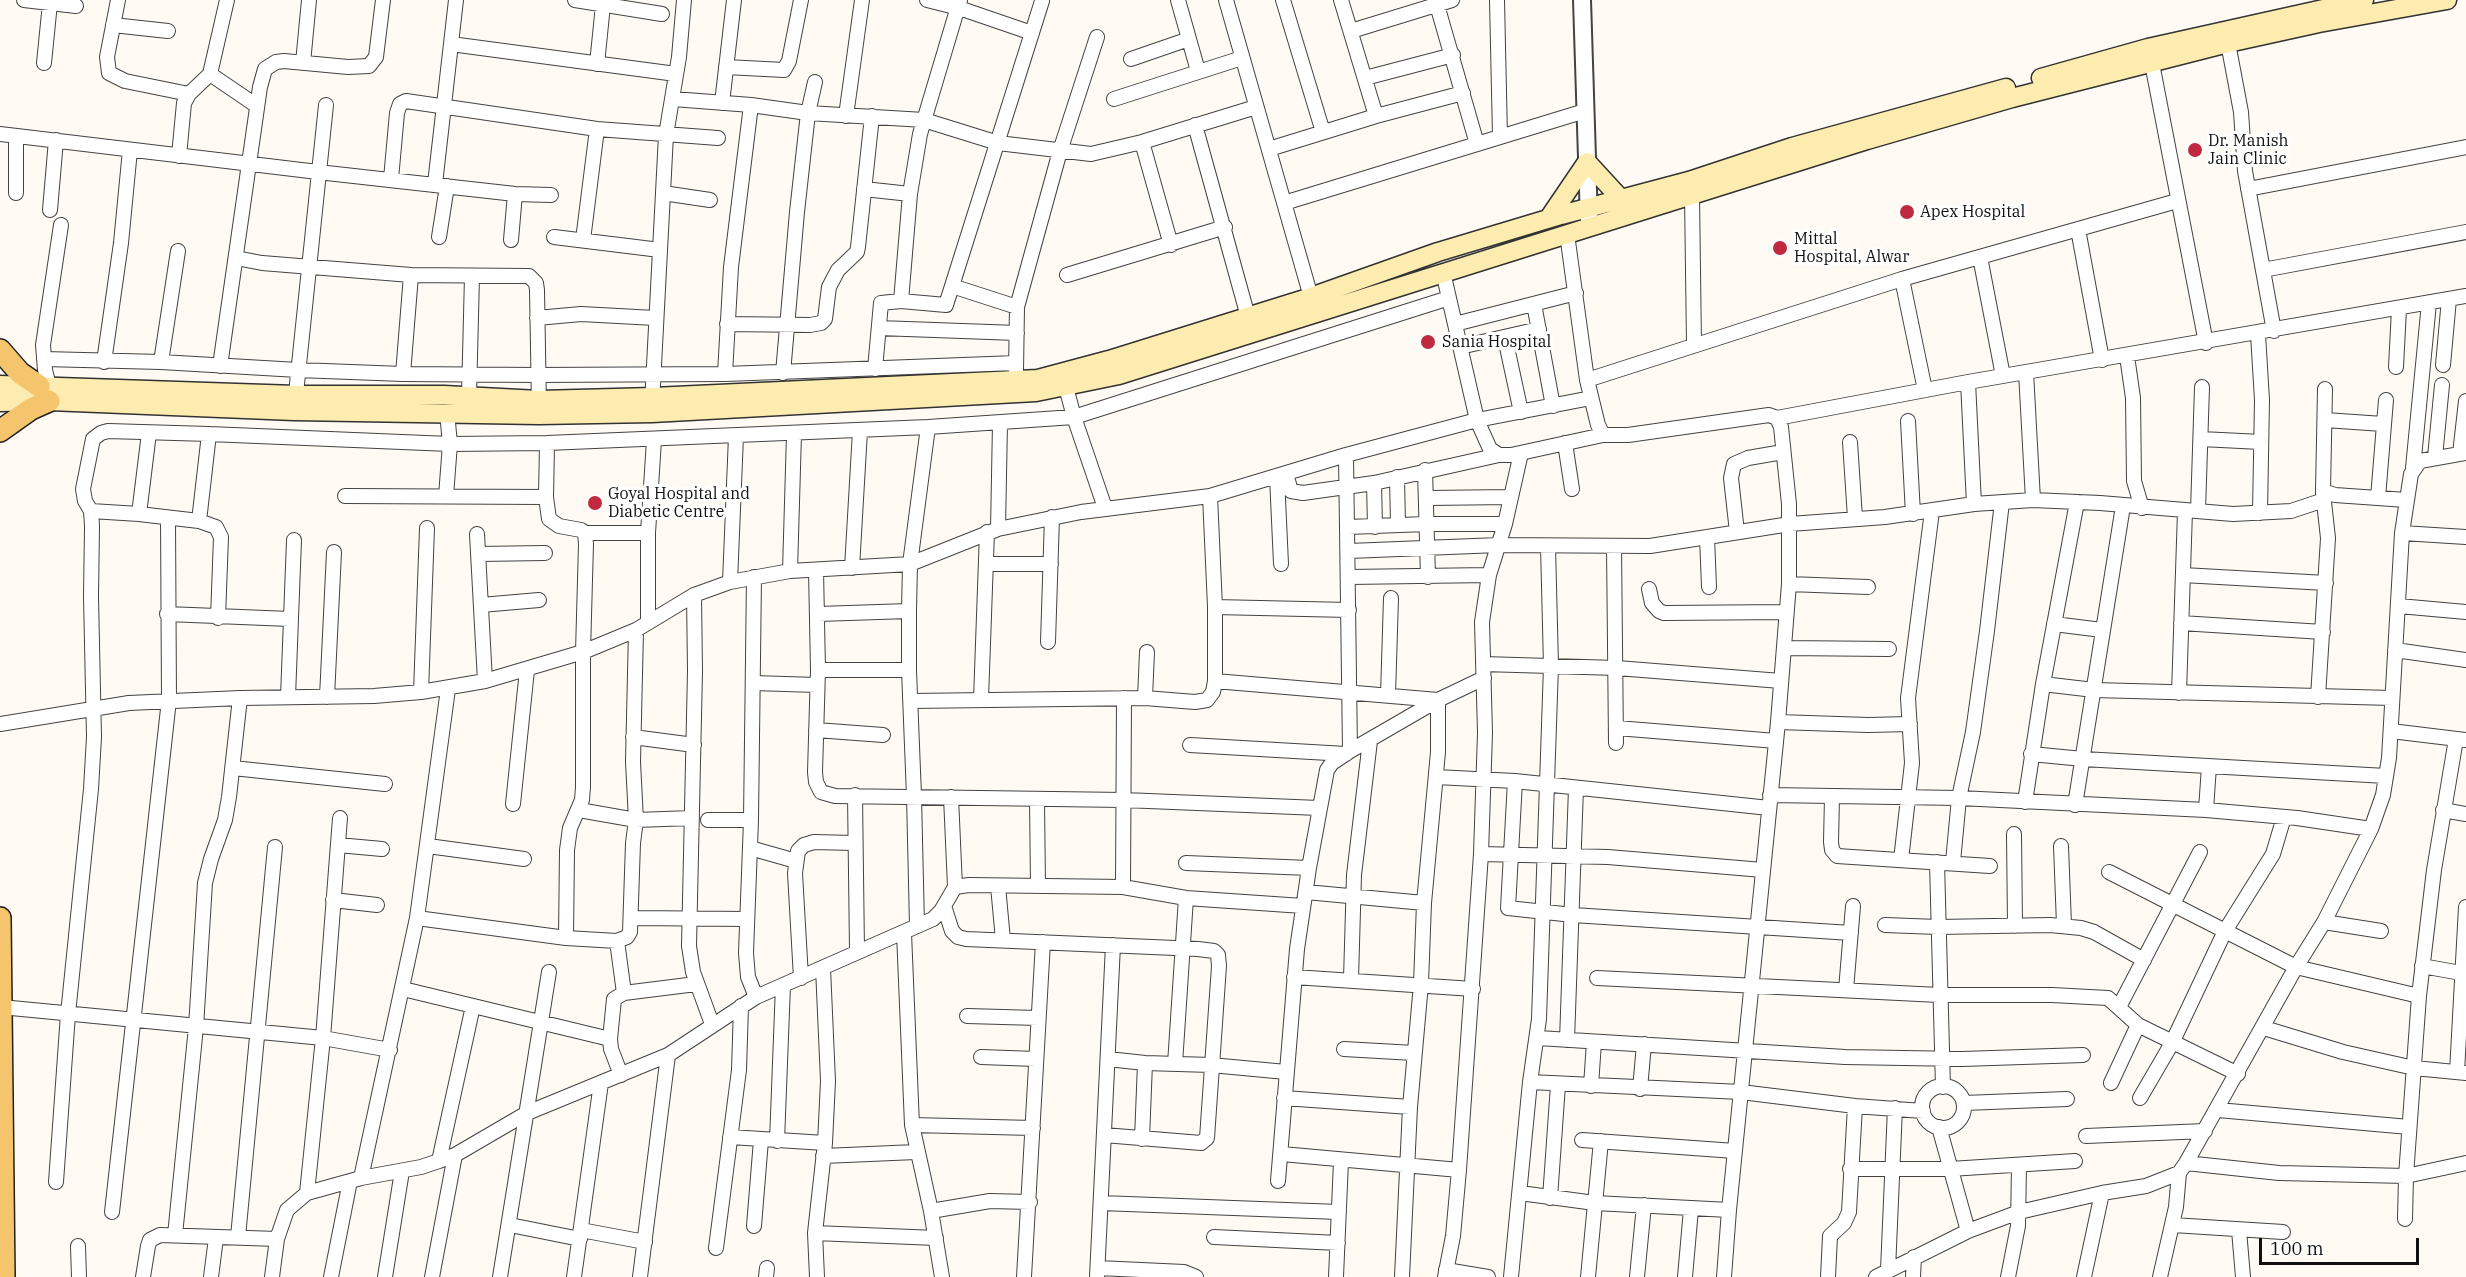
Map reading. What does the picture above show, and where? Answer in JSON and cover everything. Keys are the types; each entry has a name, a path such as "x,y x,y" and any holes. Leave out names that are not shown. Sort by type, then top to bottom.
{"main road":[{"path":"1015,379 1066,387 1119,375 1250,324 1311,297 1438,252 1549,218 1689,181 1792,147 1937,106 2365,5 2447,0"},
{"path":"0,385 46,391 447,412 652,405 1038,378 1066,373 1443,272 1943,118 2084,79 2150,56 2228,44 2365,5"},
{"path":"1549,218 1587,162 1621,199"},
{"path":"0,350 15,369 46,391"},
{"path":"0,402 46,391"},
{"path":"0,431 31,409 46,391"},
{"path":"295,403 469,396 539,408"},
{"path":"0,918 4,1277"}],"street":[{"path":"24,0 76,6"},
{"path":"118,0 107,63 112,76 140,85 189,94"},
{"path":"179,156 181,117 189,94 210,74 227,0"},
{"path":"303,63 309,0"},
{"path":"220,366 263,75 269,65 284,61 348,67 369,66 376,57 383,0"},
{"path":"439,237 445,108 456,0"},
{"path":"575,0 662,14"},
{"path":"652,405 666,135 673,99 684,0"},
{"path":"722,103 734,0"},
{"path":"726,67 775,71 784,69 789,61 801,0"},
{"path":"846,116 862,0"},
{"path":"927,0 959,4 1032,33"},
{"path":"1178,0 1198,71"},
{"path":"1226,0 1311,297"},
{"path":"1283,0 1323,132"},
{"path":"1341,0 1376,116"},
{"path":"1351,31 1452,0"},
{"path":"1497,0 1500,137"},
{"path":"1582,0 1589,226"},
{"path":"874,369 881,303 901,301 946,305 1042,1"},
{"path":"44,63 50,3"},
{"path":"901,301 910,194 924,120 959,4"},
{"path":"597,64 603,5"},
{"path":"1437,5 1478,144"},
{"path":"113,25 168,31"},
{"path":"44,359 161,362 403,374 725,374 874,369 1015,379 1017,307 1060,151 1097,37"},
{"path":"1131,60 1189,39"},
{"path":"451,44 676,74"},
{"path":"2228,44 2241,112 2248,189 2274,331"},
{"path":"1365,78 1453,55"},
{"path":"2150,56 2206,343"},
{"path":"1114,99 1242,58"},
{"path":"210,74 257,106"},
{"path":"783,373 808,113 815,82"},
{"path":"1269,149 1376,116 1463,93"},
{"path":"673,99 751,105 808,113 924,120 998,142 1091,154 1142,142 1256,107"},
{"path":"391,179 395,125 400,104 411,101 445,108 597,129 718,138"},
{"path":"295,403 326,105"},
{"path":"725,374 731,267 751,105"},
{"path":"1284,203 1585,111"},
{"path":"727,324 816,324 825,319 829,287 838,270 858,247 872,116"},
{"path":"1196,125 1250,324"},
{"path":"583,240 597,129"},
{"path":"0,134 515,194 551,195"},
{"path":"16,136 16,193"},
{"path":"50,210 56,141"},
{"path":"1142,142 1171,245"},
{"path":"2248,189 2466,147"},
{"path":"104,362 122,236 130,150"},
{"path":"864,189 910,194"},
{"path":"663,193 710,200"},
{"path":"511,240 515,194"},
{"path":"1692,195 1694,345"},
{"path":"1587,380 1902,279 2177,201"},
{"path":"46,391 43,345 61,225"},
{"path":"1067,275 1225,227"},
{"path":"2078,229 2102,360"},
{"path":"2263,270 2466,232"},
{"path":"1567,234 1587,380 1598,425 1603,435"},
{"path":"554,237 660,250"},
{"path":"161,362 178,251"},
{"path":"236,258 411,275 522,275 533,278 537,290 539,408"},
{"path":"1980,258 2003,376"},
{"path":"1443,272 1477,420 1490,449 1499,455"},
{"path":"403,374 411,275"},
{"path":"469,396 472,276"},
{"path":"1902,279 1925,390"},
{"path":"952,286 1017,307"},
{"path":"1455,324 1576,293"},
{"path":"1281,476 1294,493 1374,483 1425,470 1499,455 1521,453 1603,435 1615,436 1769,415 1777,418 1968,382 2206,343 2466,296"},
{"path":"56,1182 68,1014 91,789 94,708 91,511 85,501 83,489 93,440 96,436 108,431 450,444 547,443 928,428 1074,417 1449,298"},
{"path":"2443,365 2450,299"},
{"path":"2160,1277 2183,1168 2218,1110 2296,967 2324,922 2371,829 2383,795 2391,731 2402,533 2413,468 2429,303"},
{"path":"1534,304 1553,406"},
{"path":"2396,367 2398,309"},
{"path":"537,318 581,314 655,318"},
{"path":"879,328 1017,333"},
{"path":"1460,347 1539,330"},
{"path":"2258,334 2261,379 2260,513"},
{"path":"1505,338 1521,412"},
{"path":"2127,356 2133,398 2134,482 2142,508"},
{"path":"2026,372 2033,500"},
{"path":"1968,382 1974,504"},
{"path":"2435,457 2442,385"},
{"path":"1066,387 1105,508"},
{"path":"2179,693 2183,575 2200,439 2202,387"},
{"path":"2318,697 2328,538 2321,481 2325,389"},
{"path":"0,724 94,708 169,700 327,697 448,689 527,670 583,652 642,626 694,595 730,582 790,571 910,564 992,531 1105,508 1165,503 1210,496 1346,455 1477,420 1591,398"},
{"path":"2378,498 2386,399"},
{"path":"2413,468 2420,461 2463,453 2466,401"},
{"path":"446,496 450,444 447,412"},
{"path":"1724,1277 1778,722 1789,584 1790,524 1781,427 1777,418"},
{"path":"2325,420 2383,423"},
{"path":"1908,421 1913,513"},
{"path":"981,699 986,564 992,531 1000,423"},
{"path":"917,926 915,796 909,670 910,564 928,428"},
{"path":"852,568 860,430"},
{"path":"139,514 149,433"},
{"path":"199,521 208,434"},
{"path":"790,571 794,434"},
{"path":"730,582 736,436"},
{"path":"2200,439 2261,442"},
{"path":"417,918 566,938 617,941 627,937 636,820 633,737 654,440"},
{"path":"1850,442 1855,518"},
{"path":"547,443 546,512 553,524 581,530 585,533 648,533"},
{"path":"1565,443 1572,489"},
{"path":"1737,532 1731,478 1734,464 1740,460 1783,452"},
{"path":"1488,1277 1445,1274 1453,1236 1459,1170 1481,854 1484,779 1482,622 1489,575 1505,524 1521,453"},
{"path":"1346,455 1349,551 1348,752"},
{"path":"1425,470 1428,577"},
{"path":"1281,476 1281,564"},
{"path":"1397,477 1398,525"},
{"path":"1374,483 1375,527"},
{"path":"1349,551 1498,545 1650,546 1790,524 1932,511 1974,504 2033,500 2192,511 2260,513 2291,511 2326,494 2406,500"},
{"path":"345,496 546,497"},
{"path":"911,701 1145,698 1201,702 1210,696 1215,681 1215,607 1210,496"},
{"path":"1427,498 1511,497"},
{"path":"1953,862 1959,798 1975,720 2002,502"},
{"path":"2025,802 2043,684 2077,502"},
{"path":"2076,805 2123,506"},
{"path":"91,511 199,521 211,524 221,532 218,618"},
{"path":"1901,860 1912,763 1908,698 1932,511"},
{"path":"1048,642 1052,517"},
{"path":"112,1212 169,700 168,518"},
{"path":"1348,527 1505,524"},
{"path":"421,692 427,528"},
{"path":"566,938 567,850 570,828 579,810 583,787 585,533"},
{"path":"2402,533 2466,537"},
{"path":"477,534 485,681"},
{"path":"1707,537 1709,587"},
{"path":"288,697 294,540"},
{"path":"1511,1277 1530,1082 1538,1038 1551,666 1548,546"},
{"path":"1614,546 1616,743"},
{"path":"327,697 334,552"},
{"path":"478,554 545,553"},
{"path":"986,564 1051,564"},
{"path":"816,570 818,670 815,772 818,788 826,794 1124,800 1319,808"},
{"path":"1349,577 1489,575"},
{"path":"2183,575 2326,583"},
{"path":"754,577 751,820 746,965 756,997"},
{"path":"1789,584 1868,587"},
{"path":"1648,590 1655,609 1664,613 1786,612"},
{"path":"694,595 690,961 696,984 712,1024"},
{"path":"1388,695 1391,598"},
{"path":"481,605 539,600"},
{"path":"2399,606 2466,612"},
{"path":"1215,607 1349,610"},
{"path":"818,614 909,611"},
{"path":"167,614 218,618 290,619"},
{"path":"2181,623 2323,632"},
{"path":"2054,624 2102,630"},
{"path":"1784,648 1889,649"},
{"path":"2395,650 2466,660"},
{"path":"1145,698 1147,652"},
{"path":"1278,1181 1282,1154 1294,977 1304,899 1319,808 1327,770 1332,763 1483,671 1551,666 1617,668 1781,681"},
{"path":"513,804 527,670"},
{"path":"818,670 909,670"},
{"path":"1215,681 1438,700"},
{"path":"753,684 817,685"},
{"path":"2043,684 2094,690 2392,698"},
{"path":"331,1277 390,1050 403,989 428,846 448,689"},
{"path":"174,1235 196,1027 206,883 211,859 225,820 240,698"},
{"path":"1124,887 1125,698"},
{"path":"1402,1277 1410,1107 1421,984 1424,903 1439,735 1438,700"},
{"path":"1778,722 1910,724"},
{"path":"1617,729 1776,741"},
{"path":"816,730 883,735"},
{"path":"2391,731 2461,740 2443,810 2422,966 2409,1127 2405,1219"},
{"path":"633,737 694,745"},
{"path":"1351,979 1353,896 1370,741"},
{"path":"1190,745 1348,752"},
{"path":"2031,754 2386,776"},
{"path":"2206,810 2209,766"},
{"path":"233,768 384,784"},
{"path":"1436,777 1770,801 1832,797 1959,798 2206,810 2284,817 2371,829"},
{"path":"1515,781 1508,908 1573,915 1851,933"},
{"path":"1566,1040 1573,915 1576,788"},
{"path":"855,795 856,951"},
{"path":"272,1277 277,1239 286,1210 307,1193 355,1179 402,1171 455,1155 527,1113 668,1055 756,997 933,919 955,887 951,797"},
{"path":"1832,797 1830,842 1837,856 1990,866"},
{"path":"1037,800 1038,886"},
{"path":"579,810 636,820 692,818"},
{"path":"2443,810 2466,814"},
{"path":"2140,1098 2172,1043 2224,931 2273,854 2284,817"},
{"path":"307,1193 323,1038 340,818"},
{"path":"708,820 751,820"},
{"path":"2014,834 2014,927"},
{"path":"801,978 796,861 798,851 804,845 814,842 854,843"},
{"path":"338,845 382,849"},
{"path":"428,846 524,859"},
{"path":"2061,846 2064,925"},
{"path":"238,1237 275,847"},
{"path":"750,848 796,861"},
{"path":"2120,1007 2200,852"},
{"path":"1481,854 1574,856 1763,870"},
{"path":"1937,862 1942,1086"},
{"path":"1186,863 1309,868"},
{"path":"2109,872 2296,967 2419,996"},
{"path":"998,886 1003,940"},
{"path":"955,887 1124,887 1186,898 1304,899 1353,896 1424,903"},
{"path":"1175,1064 1186,898"},
{"path":"333,900 377,905"},
{"path":"944,906 952,931 958,937 1214,951 1219,960 1208,1134 1205,1141 1104,1135"},
{"path":"1846,990 1853,906"},
{"path":"2264,1028 2343,1052 2414,1068 2462,1072 2462,974 2466,907"},
{"path":"630,918 747,919"},
{"path":"2324,922 2381,931"},
{"path":"1885,925 2014,927 2064,925 2094,932 2144,960"},
{"path":"904,933 912,1125 916,1152 931,1211 942,1277"},
{"path":"617,941 624,993"},
{"path":"1024,1277 1043,942"},
{"path":"1113,945 1097,1272 1184,1272 1196,1277"},
{"path":"2422,966 2462,974"},
{"path":"817,1277 815,1233 828,1082 823,968"},
{"path":"500,1277 549,972"},
{"path":"1294,977 1351,979 1473,989"},
{"path":"1598,978 1939,995 2100,996 2108,998 2120,1007 2138,1025 2238,1074"},
{"path":"621,1075 611,1049 610,1039 614,999 624,993 696,984"},
{"path":"777,1141 783,985"},
{"path":"403,989 610,1039"},
{"path":"439,1161 473,1006"},
{"path":"716,1248 739,1070 741,1006"},
{"path":"1,1007 323,1038 390,1050"},
{"path":"967,1016 1038,1018"},
{"path":"2111,1083 2138,1025"},
{"path":"1538,1038 1845,1057 2011,1059 2083,1055"},
{"path":"1591,1086 1594,1042"},
{"path":"1640,1089 1644,1044"},
{"path":"1344,1050 1414,1053"},
{"path":"639,1277 668,1055"},
{"path":"981,1057 1036,1059"},
{"path":"1108,1059 1286,1072"},
{"path":"1142,1139 1145,1063"},
{"path":"1530,1082 1741,1092 1855,1106 1923,1111"},
{"path":"574,1277 601,1083"},
{"path":"1550,1198 1558,1085"},
{"path":"1942,1086 1955,1090 1964,1103 1960,1119 1955,1124 1939,1127 1932,1124 1923,1111 1926,1095 1932,1089 1942,1086"},
{"path":"1284,1098 1410,1107"},
{"path":"1964,1103 2067,1099"},
{"path":"1828,1277 1830,1236 1847,1218 1855,1106"},
{"path":"1888,1270 1895,1108"},
{"path":"2218,1110 2409,1127"},
{"path":"912,1125 1033,1128"},
{"path":"1939,1127 1968,1231"},
{"path":"2086,1136 2205,1131"},
{"path":"730,1137 777,1141 824,1149 916,1152"},
{"path":"754,1226 761,1140"},
{"path":"1582,1140 1735,1151"},
{"path":"1588,1277 1601,1141"},
{"path":"1282,1154 1459,1170"},
{"path":"432,1277 455,1155"},
{"path":"1336,1277 1341,1161"},
{"path":"1850,1169 1950,1169 2075,1161"},
{"path":"1876,1277 1968,1231 2019,1212 2102,1193 2146,1186 2183,1168 2406,1176 2466,1163"},
{"path":"2008,1277 2019,1212 2019,1165"},
{"path":"384,1277 402,1171"},
{"path":"1520,1193 1596,1203 1729,1209"},
{"path":"2084,1277 2102,1193"},
{"path":"931,1211 990,1202 1030,1202"},
{"path":"1101,1203 1339,1212"},
{"path":"1637,1277 1644,1205"},
{"path":"1685,1277 1691,1209"},
{"path":"510,1225 645,1242"},
{"path":"2172,1225 2283,1232"},
{"path":"2240,1230 2243,1277"},
{"path":"815,1233 936,1238"},
{"path":"143,1277 150,1240 160,1235 277,1239"},
{"path":"1214,1237 1338,1243"},
{"path":"211,1277 216,1238"},
{"path":"78,1246 79,1277"},
{"path":"1913,1277 1914,1257"}],"place":[{"name":"Dr. Manish Jain Clinic","path":"2195,150"},
{"name":"Apex Hospital","path":"1907,212"},
{"name":"Mittal Hospital, Alwar","path":"1780,248"},
{"name":"Sania Hospital","path":"1428,342"},
{"name":"Goyal Hospital and Diabetic Centre","path":"595,503"}]}
